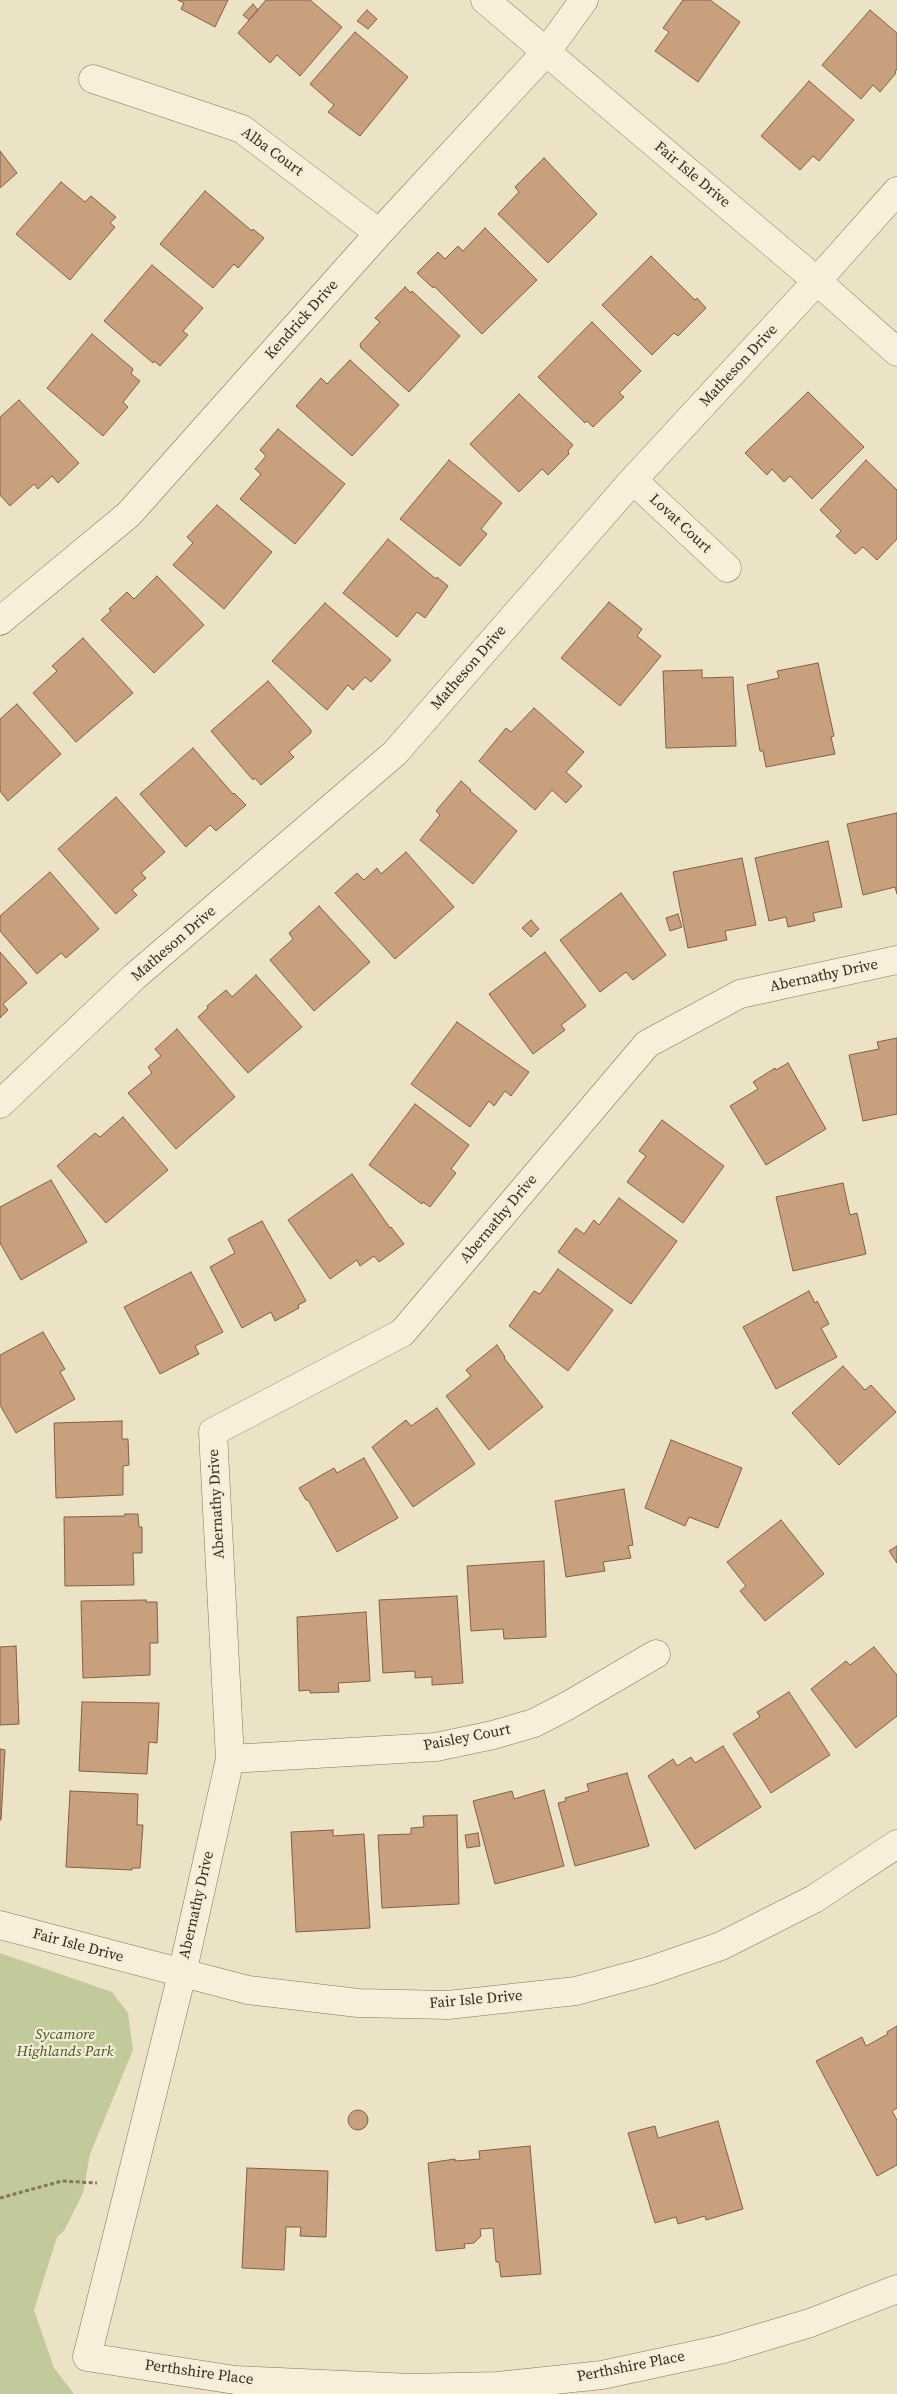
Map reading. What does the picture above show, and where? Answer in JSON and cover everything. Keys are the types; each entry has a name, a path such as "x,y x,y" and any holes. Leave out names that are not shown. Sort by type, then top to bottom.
{"street":[{"name":"Fair Isle Drive","path":"485,0 817,281 897,352"},
{"name":"Kendrick Drive","path":"0,621 129,514 379,233 547,52 584,0"},
{"name":"Alba Court","path":"93,79 242,128 379,233"},
{"name":"Matheson Drive","path":"0,1104 134,977 395,754 633,480 817,281 897,190"},
{"name":"Lovat Court","path":"633,480 727,568"},
{"name":"Abernathy Drive","path":"88,2356 182,1974 230,1759 213,1432 402,1333 647,1044 740,994 897,960"},
{"name":"Paisley Court","path":"230,1759 436,1747 493,1735 534,1722 567,1706 656,1654"},
{"name":"Fair Isle Drive","path":"0,1925 248,1990 358,2003 448,2005 576,1991 649,1972 721,1946 814,1899 897,1844"},
{"name":"Perthshire Place","path":"88,2356 235,2380 410,2388 498,2386 602,2375 723,2349 810,2323 897,2289"}],"path":[{"path":"0,2198 62,2181 100,2184"}],"green space":[{"name":"Sycamore Highlands Park","path":"0,1953 112,1992 128,2013 133,2050 90,2154 83,2193 64,2231 57,2237 34,2310 54,2368 74,2394 0,2394"}],"building":[{"path":"178,0 228,0 215,27 181,9 184,3"},
{"path":"266,0 310,0 342,27 300,76 277,55 270,63 238,33"},
{"path":"683,0 710,0 740,22 698,82 655,51 669,32 663,28"},
{"path":"253,4 258,10 249,20 243,15"},
{"path":"367,10 377,19 368,29 357,21"},
{"path":"870,10 897,33 897,69 896,73 880,92 873,85 861,99 822,65"},
{"path":"355,32 408,77 360,136 328,112 334,105 310,84"},
{"path":"809,81 854,120 819,161 813,156 800,170 761,136"},
{"path":"0,151 17,173 0,188"},
{"path":"544,158 597,214 548,263 498,214 519,192 515,187"},
{"path":"61,182 85,202 91,196 116,217 110,223 115,227 70,280 16,234"},
{"path":"205,191 252,231 253,229 264,238 238,268 234,264 213,288 160,244"},
{"path":"485,228 537,280 482,334 434,286 433,288 417,273 438,252 445,259 458,246 463,251"},
{"path":"651,256 695,300 697,298 706,308 678,336 674,333 652,355 602,305"},
{"path":"152,265 203,308 183,331 188,335 160,366 154,361 153,363 104,321"},
{"path":"405,287 411,293 412,291 460,336 409,392 361,348 360,344 380,322 375,318"},
{"path":"592,322 641,371 619,393 624,397 593,427 587,421 585,423 538,377"},
{"path":"92,334 133,369 131,374 140,381 123,402 128,407 103,436 47,388"},
{"path":"350,360 399,405 352,456 296,406 321,378 327,384"},
{"path":"808,392 864,447 812,499 790,476 784,482 772,469 767,475 745,453"},
{"path":"519,394 573,445 568,451 569,454 548,475 542,469 519,492 470,444"},
{"path":"19,400 79,463 58,483 52,476 38,489 34,484 10,506 0,495 0,417"},
{"path":"278,429 345,484 295,544 240,499 261,474 255,469 266,456 260,450"},
{"path":"449,460 502,503 481,529 487,534 460,566 400,519"},
{"path":"866,460 897,490 897,539 877,560 863,547 855,554 836,536 841,531 820,510"},
{"path":"217,505 272,552 224,609 173,565 193,543 187,537"},
{"path":"388,539 436,579 437,577 448,586 425,618 417,612 397,637 343,593"},
{"path":"157,576 204,625 154,673 101,620 111,611 109,609 127,592 134,599"},
{"path":"609,602 642,629 637,636 661,656 620,706 561,658"},
{"path":"325,603 391,660 371,682 365,677 353,690 348,685 327,710 272,661"},
{"path":"83,638 133,693 76,742 33,693 57,671 52,666"},
{"path":"818,663 834,736 831,737 835,754 766,767 763,751 760,751 747,685 779,678 777,671"},
{"path":"702,670 702,678 733,677 736,746 666,748 663,671"},
{"path":"268,681 311,730 311,733 289,752 294,757 261,785 255,778 253,780 211,731"},
{"path":"17,704 61,754 8,801 0,791 0,719"},
{"path":"534,708 584,752 566,772 582,786 566,803 552,790 535,810 479,761 506,728 511,732"},
{"path":"193,748 233,794 246,805 216,831 210,825 186,847 140,794"},
{"path":"461,781 517,831 473,884 420,840 440,815 436,811"},
{"path":"116,797 165,852 141,873 146,878 132,890 137,895 116,914 58,849"},
{"path":"897,813 897,894 895,887 863,895 847,824"},
{"path":"828,841 842,907 813,913 815,921 788,927 786,917 769,921 755,858"},
{"path":"406,852 454,907 395,959 335,893 357,873 364,880 377,868 381,874"},
{"path":"742,858 756,925 725,931 727,940 688,948 673,872"},
{"path":"50,872 99,929 66,958 61,953 37,974 0,931 0,916"},
{"path":"621,893 666,955 633,980 626,972 600,992 560,940"},
{"path":"319,906 370,962 314,1011 270,960 293,939 289,933"},
{"path":"678,914 682,927 670,931 666,918"},
{"path":"531,920 539,929 531,937 522,928"},
{"path":"0,952 27,983 3,1004 8,1010 0,1018"},
{"path":"545,952 586,1006 561,1025 565,1030 533,1054 489,994"},
{"path":"256,975 302,1027 248,1073 198,1017 208,1008 207,1006 226,990 232,997"},
{"path":"457,1022 529,1072 511,1096 505,1091 494,1106 489,1101 470,1127 411,1084"},
{"path":"177,1029 235,1097 176,1149 128,1093 152,1073 148,1067 161,1056 155,1049"},
{"path":"897,1038 897,1114 863,1121 849,1055 879,1049 877,1042"},
{"path":"788,1063 826,1129 766,1165 730,1106 758,1089 753,1082 775,1068 776,1070"},
{"path":"415,1104 469,1145 451,1169 456,1173 430,1207 423,1202 422,1204 369,1165"},
{"path":"123,1117 168,1170 106,1223 57,1166 95,1133 100,1137"},
{"path":"662,1120 724,1166 683,1223 627,1182 646,1156 639,1151"},
{"path":"352,1174 390,1228 404,1244 379,1262 374,1256 360,1266 357,1260 330,1279 288,1220"},
{"path":"51,1180 87,1242 21,1280 0,1243 0,1207"},
{"path":"843,1183 850,1215 857,1213 866,1254 793,1271 776,1197"},
{"path":"619,1198 677,1241 631,1304 558,1252 576,1228 584,1234 594,1220 599,1225"},
{"path":"262,1221 306,1301 298,1305 299,1308 275,1321 271,1312 242,1328 210,1267 235,1253 228,1239"},
{"path":"558,1269 613,1310 568,1371 509,1326 534,1291 540,1294"},
{"path":"191,1272 223,1332 195,1346 199,1354 160,1374 124,1307"},
{"path":"809,1291 815,1303 817,1301 829,1324 821,1328 837,1357 776,1389 743,1327"},
{"path":"43,1332 65,1369 60,1372 75,1399 16,1433 0,1405 0,1355"},
{"path":"497,1345 504,1358 543,1407 489,1450 446,1396 471,1376 466,1370"},
{"path":"843,1366 865,1390 871,1385 896,1412 839,1465 792,1413"},
{"path":"437,1408 475,1464 413,1507 372,1447 406,1420 411,1426"},
{"path":"122,1421 122,1439 128,1439 129,1465 123,1466 123,1495 56,1498 54,1423"},
{"path":"671,1440 742,1468 718,1528 689,1517 685,1526 645,1508"},
{"path":"364,1458 398,1518 337,1552 308,1500 306,1500 299,1488 334,1468 337,1473"},
{"path":"624,1489 633,1545 628,1546 631,1558 603,1562 605,1571 566,1577 555,1501"},
{"path":"125,1514 138,1514 139,1527 142,1527 142,1553 133,1553 134,1585 65,1586 64,1517 125,1516"},
{"path":"781,1520 824,1574 765,1621 740,1591 746,1586 727,1562"},
{"path":"897,1546 897,1563 889,1551"},
{"path":"544,1561 546,1637 504,1639 503,1629 471,1631 467,1566"},
{"path":"457,1596 463,1683 432,1685 432,1677 415,1678 415,1671 383,1673 379,1600"},
{"path":"146,1600 146,1602 157,1602 158,1643 150,1643 150,1675 83,1678 81,1601"},
{"path":"366,1612 370,1681 338,1683 339,1692 310,1693 310,1690 299,1691 297,1617"},
{"path":"16,1646 19,1724 0,1725 0,1647"},
{"path":"874,1647 897,1675 897,1716 856,1748 811,1689 846,1661 850,1665"},
{"path":"789,1692 830,1755 771,1793 733,1734 760,1717 757,1712"},
{"path":"82,1702 159,1703 157,1743 149,1742 147,1774 79,1771"},
{"path":"723,1746 761,1807 695,1849 648,1776 673,1759 677,1766 691,1757 695,1763"},
{"path":"0,1749 5,1750 1,1820 0,1820"},
{"path":"627,1773 649,1846 575,1866 558,1803 566,1801 565,1798 589,1791 587,1784"},
{"path":"544,1790 564,1866 495,1884 473,1801 512,1791 514,1799"},
{"path":"70,1791 138,1794 137,1825 143,1825 140,1868 132,1868 132,1870 66,1867"},
{"path":"457,1815 459,1904 382,1908 378,1835 411,1834 411,1828 424,1827 423,1816"},
{"path":"333,1830 333,1836 364,1834 370,1928 296,1932 291,1832"},
{"path":"478,1833 480,1846 467,1848 465,1835"},
{"path":"897,2026 897,2108 892,2111 897,2120 897,2165 877,2176 816,2061 862,2037 866,2046 888,2034 887,2032"},
{"path":"358,2110 365,2113 368,2120 365,2127 358,2130 351,2127 348,2120 351,2113"},
{"path":"718,2121 743,2209 706,2220 705,2216 678,2224 676,2217 655,2223 628,2133 655,2126 658,2138"},
{"path":"530,2146 541,2274 501,2277 499,2262 496,2262 493,2228 480,2229 481,2236 474,2243 464,2244 465,2248 436,2251 428,2163 455,2159 455,2161 480,2159 479,2151"},
{"path":"247,2168 328,2171 326,2237 300,2236 301,2227 286,2227 284,2270 242,2268"}]}
